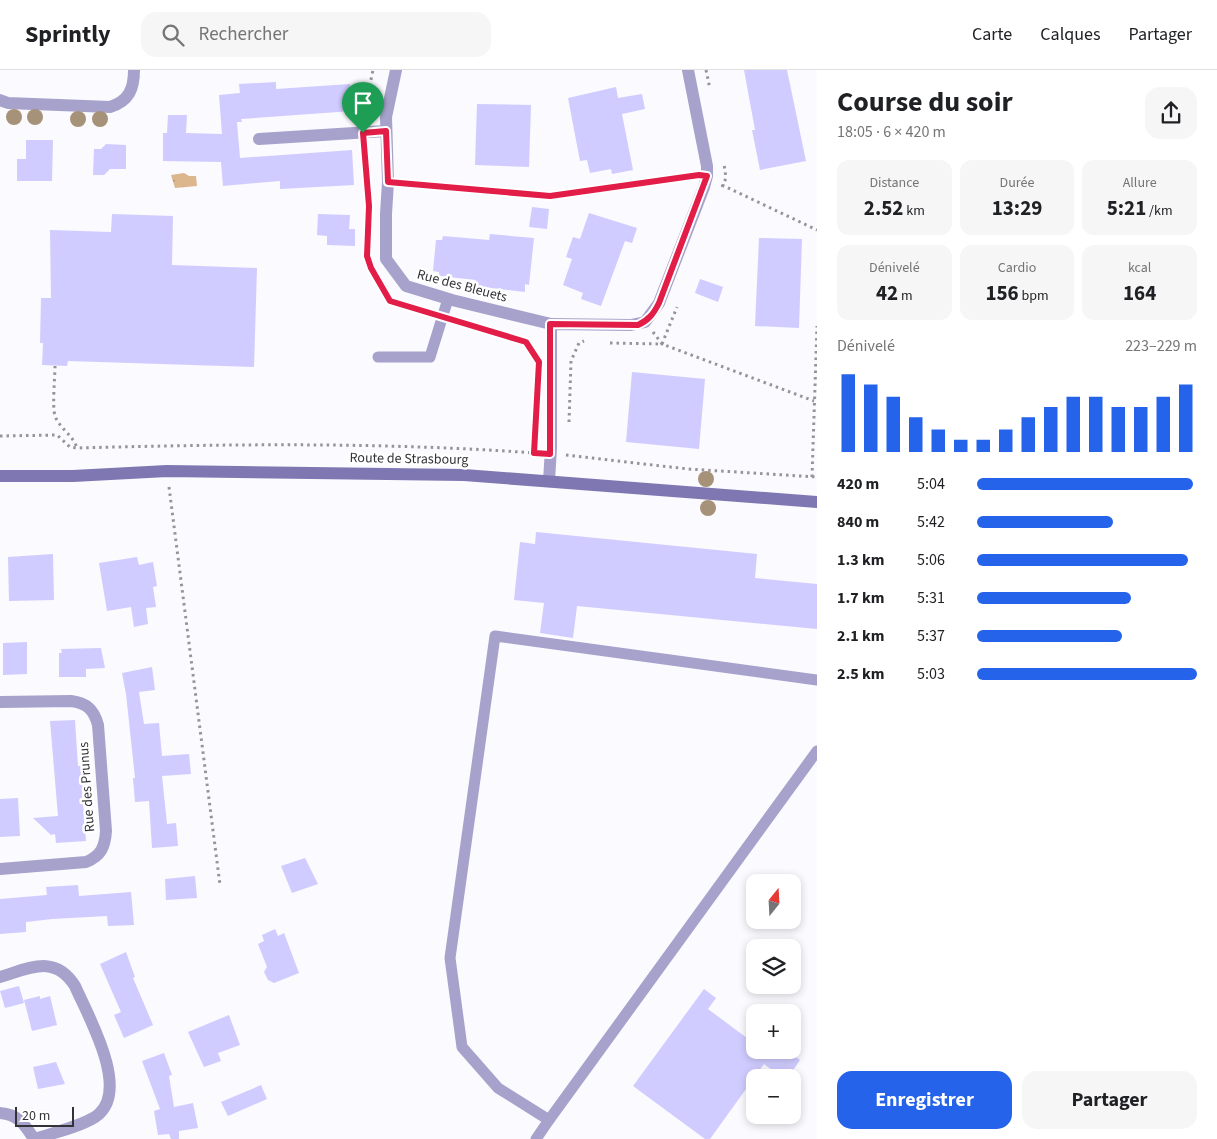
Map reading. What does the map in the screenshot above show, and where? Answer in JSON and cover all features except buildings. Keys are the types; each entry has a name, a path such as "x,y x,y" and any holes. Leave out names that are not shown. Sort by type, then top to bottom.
{"main road":[{"name":"Route de Strasbourg","path":"0,476 74,476 167,472 464,475 817,502"}],"street":[{"path":"0,100 13,104 110,107 118,105 129,95 134,80 134,70"},
{"name":"Rue des Bleuets","path":"396,70 389,100 386,131 388,182 386,259 406,286 448,299 550,324 632,325 646,322"},
{"path":"646,322 659,303 707,176 707,166 688,70"},
{"path":"259,139 386,131"},
{"path":"549,481 550,324"},
{"name":"Rue des Prunus","path":"0,702 71,701 79,702 92,709 98,725 106,831 105,841 100,854 86,862 0,868"},
{"path":"0,977 43,965 61,970 69,977 76,986 102,1050 108,1068 110,1092 100,1114 91,1120 35,1139 15,1116 0,1113"}],"lane":[{"path":"378,357 430,357 448,299"},
{"path":"549,1120 498,1088 462,1047 450,958 495,636 817,680"},
{"path":"536,1139 817,751"}],"path":[{"path":"369,206 362,124 373,70"},
{"path":"388,182 550,196 699,175 707,176 723,186 817,230"},
{"path":"369,214 367,256 371,268 390,301 526,342 539,362"},
{"path":"646,322 662,344 814,402"},
{"path":"812,476 815,456 814,402 817,326"},
{"path":"55,366 55,415 60,424 75,440 77,448"},
{"path":"0,436 57,435 70,447 77,448 217,444 479,449 550,454 688,469 817,477"},
{"path":"534,453 535,444"},
{"path":"167,472 220,885"}],"water":[{"path":"184,173 189,176 196,176 197,186 175,188 171,175"}],"route":[{"path":"386,131 388,182 550,196 699,175 707,176 659,303 646,322 638,325 550,324 550,454 534,453 539,362 526,342 390,301 371,268 367,256 369,206 363,133 386,131"}]}
